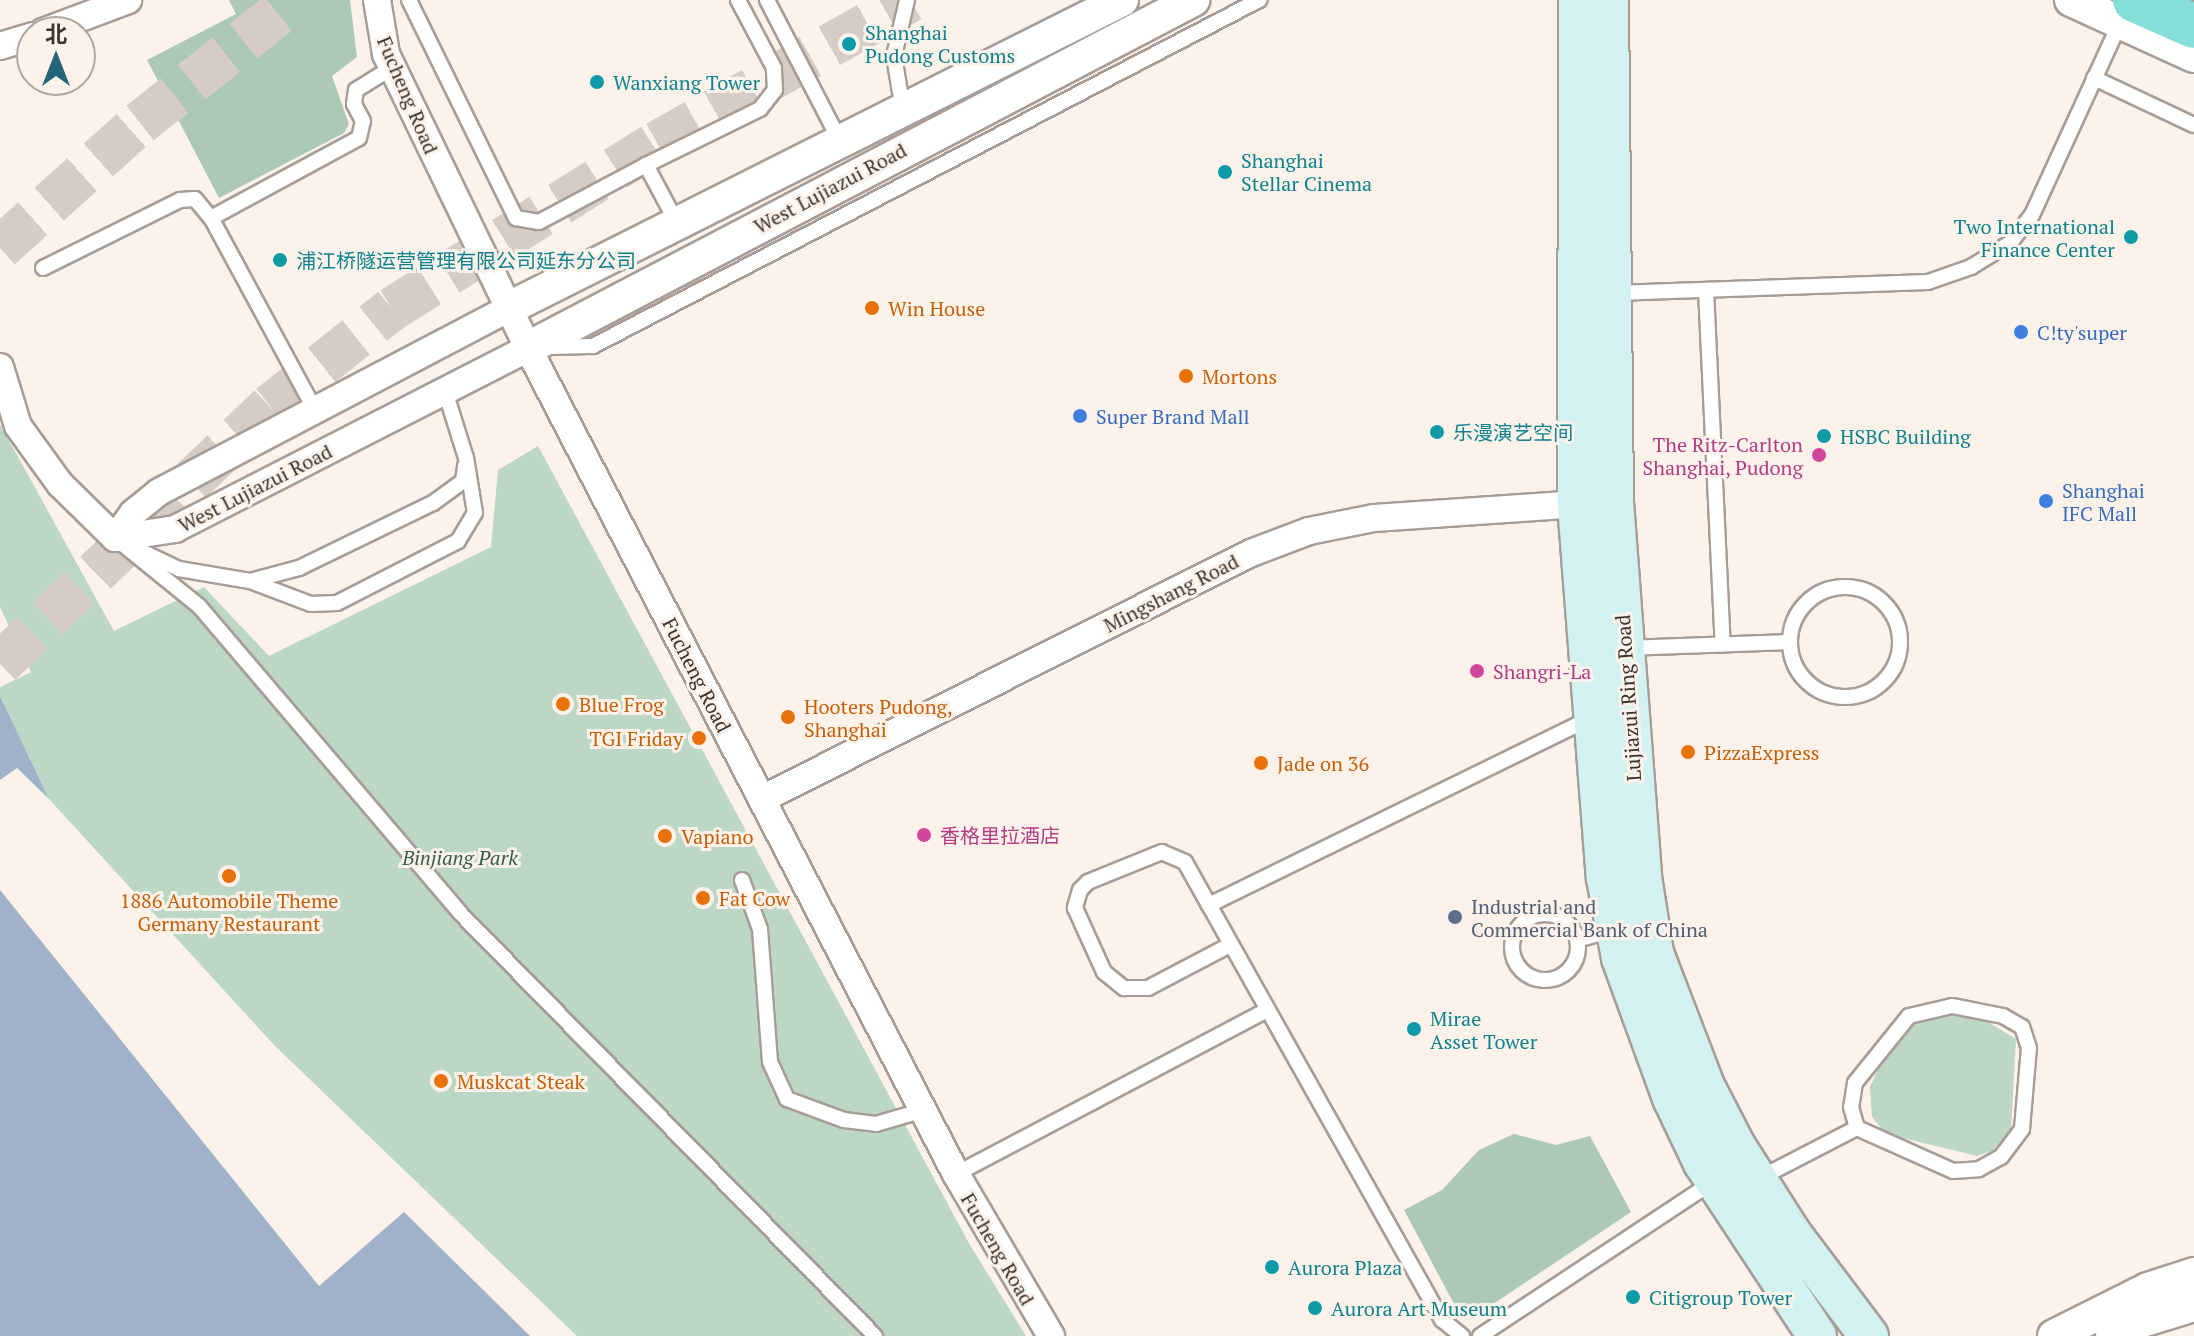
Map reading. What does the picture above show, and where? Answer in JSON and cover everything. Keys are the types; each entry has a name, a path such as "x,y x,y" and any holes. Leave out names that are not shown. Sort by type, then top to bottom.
{"highway":[{"path":"2128,11 2194,26"}],"main road":[{"name":"Lujiazui Ring Road","path":"1578,0 1575,52 1596,503 1624,648 1642,877 1654,953 1705,1086 1757,1180 1869,1336"},
{"name":"Lujiazui Ring Road","path":"1612,9 1615,293 1596,503 1591,718 1615,929 1651,1047 1714,1181 1817,1336"}],"street":[{"path":"86,16 128,0"},
{"name":"Fucheng Road","path":"377,0 376,17 393,67 528,348 956,1174 1051,1336"},
{"name":"West Lujiazui Road","path":"115,538 175,529 1193,0"},
{"path":"1564,0 1575,52"},
{"path":"2071,0 2128,11 2194,56"},
{"name":"West Lujiazui Road","path":"115,538 133,513 159,492 509,308 903,110 1104,3"},
{"path":"0,367 18,426 60,484 115,538"},
{"name":"Mingshang Road","path":"762,799 1251,553 1309,531 1374,518 1596,503"},
{"path":"2054,1336 2148,1289 2194,1274"},
{"path":"2112,1336 2129,1325 2194,1305"}],"lane":[{"path":"409,0 516,218 539,222 769,101 777,79 774,68 738,0"},
{"path":"767,0 840,141"},
{"path":"903,110 894,56 907,0"},
{"path":"528,348 593,346 1259,0"},
{"path":"1615,293 1928,282 1971,267 2010,243 2032,215 2128,11"},
{"path":"211,218 359,138 363,121 354,104 356,90 393,67"},
{"path":"2094,78 2194,125"},
{"path":"646,165 677,224"},
{"path":"43,268 180,200 195,199 211,218 315,410"},
{"path":"1706,290 1723,645"},
{"path":"115,538 179,569 250,581 311,604 337,603 458,541 475,513 466,458 445,391"},
{"path":"250,581 299,568 433,503 463,481 466,458"},
{"path":"115,538 199,606 461,914 875,1336"},
{"path":"1832,588 1868,592 1894,617 1900,634 1899,652 1887,677 1865,693 1848,696 1830,695 1801,675 1790,642 1801,608 1832,588"},
{"path":"1624,648 1790,642"},
{"path":"1209,905 1591,718"},
{"path":"1230,945 1148,988 1124,988 1104,972 1075,908 1080,890 1088,882 1162,852 1185,862 1209,905 1265,1011 1442,1320 1462,1336"},
{"path":"742,880 760,929 770,1062 787,1099 844,1120 876,1124 924,1110"},
{"path":"1540,915 1568,923 1577,940 1571,968 1555,979 1526,974 1512,949 1523,923 1540,915"},
{"path":"1577,940 1615,929"},
{"path":"1952,1006 2003,1016 2022,1027 2029,1048 2022,1129 2001,1157 1979,1169 1953,1171 1857,1128 1851,1107 1855,1083 1909,1016 1922,1008 1952,1006"},
{"path":"956,1174 1265,1011"},
{"path":"1757,1180 1857,1128"},
{"path":"1480,1336 1714,1181"}],"green space":[{"path":"229,0 350,0 357,57 332,76 349,124 344,133 219,198 147,60 236,14"},
{"name":"Binjiang Park","path":"0,424 114,631 204,587 269,656 491,547 498,470 538,446 970,1245 1026,1336 577,1336 274,1045 49,799 0,696 0,687 31,672 0,607"},
{"path":"1938,1013 1985,1020 2016,1039 2011,1130 1992,1151 1977,1156 1886,1134 1872,1117 1870,1087 1886,1052 1917,1019"},
{"path":"1514,1134 1556,1145 1590,1136 1631,1212 1487,1308 1467,1312 1453,1302 1404,1210 1442,1190 1479,1150"}],"water":[{"path":"0,696 49,799 17,768 0,780"},
{"path":"0,890 319,1286 404,1212 530,1336 0,1336"}],"tunnel":[{"path":"0,248 140,123 295,0"},
{"path":"0,664 270,406 392,309 657,143 911,0"}],"place":[{"name":"Shanghai Pudong Customs","path":"849,44"},
{"name":"Wanxiang Tower","path":"597,82"},
{"name":"Shanghai Stellar Cinema","path":"1225,172"},
{"name":"Two International Finance Center","path":"2131,237"},
{"name":"浦江桥隧运营管理有限公司延东分公司","path":"280,260"},
{"name":"Win House","path":"872,308"},
{"name":"C!ty'super","path":"2021,332"},
{"name":"Mortons","path":"1186,376"},
{"name":"Super Brand Mall","path":"1080,416"},
{"name":"乐漫演艺空间","path":"1437,432"},
{"name":"HSBC Building","path":"1824,436"},
{"name":"The Ritz-Carlton Shanghai, Pudong","path":"1819,455"},
{"name":"Shanghai IFC Mall","path":"2046,501"},
{"name":"Shangri-La","path":"1477,671"},
{"name":"Blue Frog","path":"563,704"},
{"name":"Hooters Pudong, Shanghai","path":"788,717"},
{"name":"TGI Friday","path":"699,738"},
{"name":"PizzaExpress","path":"1688,752"},
{"name":"Jade on 36","path":"1261,763"},
{"name":"香格里拉酒店","path":"924,835"},
{"name":"Vapiano","path":"665,836"},
{"name":"1886 Automobile Theme Germany Restaurant","path":"229,876"},
{"name":"Fat Cow","path":"703,898"},
{"name":"Industrial and Commercial Bank of China","path":"1455,917"},
{"name":"Mirae Asset Tower","path":"1414,1029"},
{"name":"Muskcat Steak","path":"441,1081"},
{"name":"Aurora Plaza","path":"1272,1267"},
{"name":"Citigroup Tower","path":"1633,1297"},
{"name":"Aurora Art Museum","path":"1315,1308"}]}
